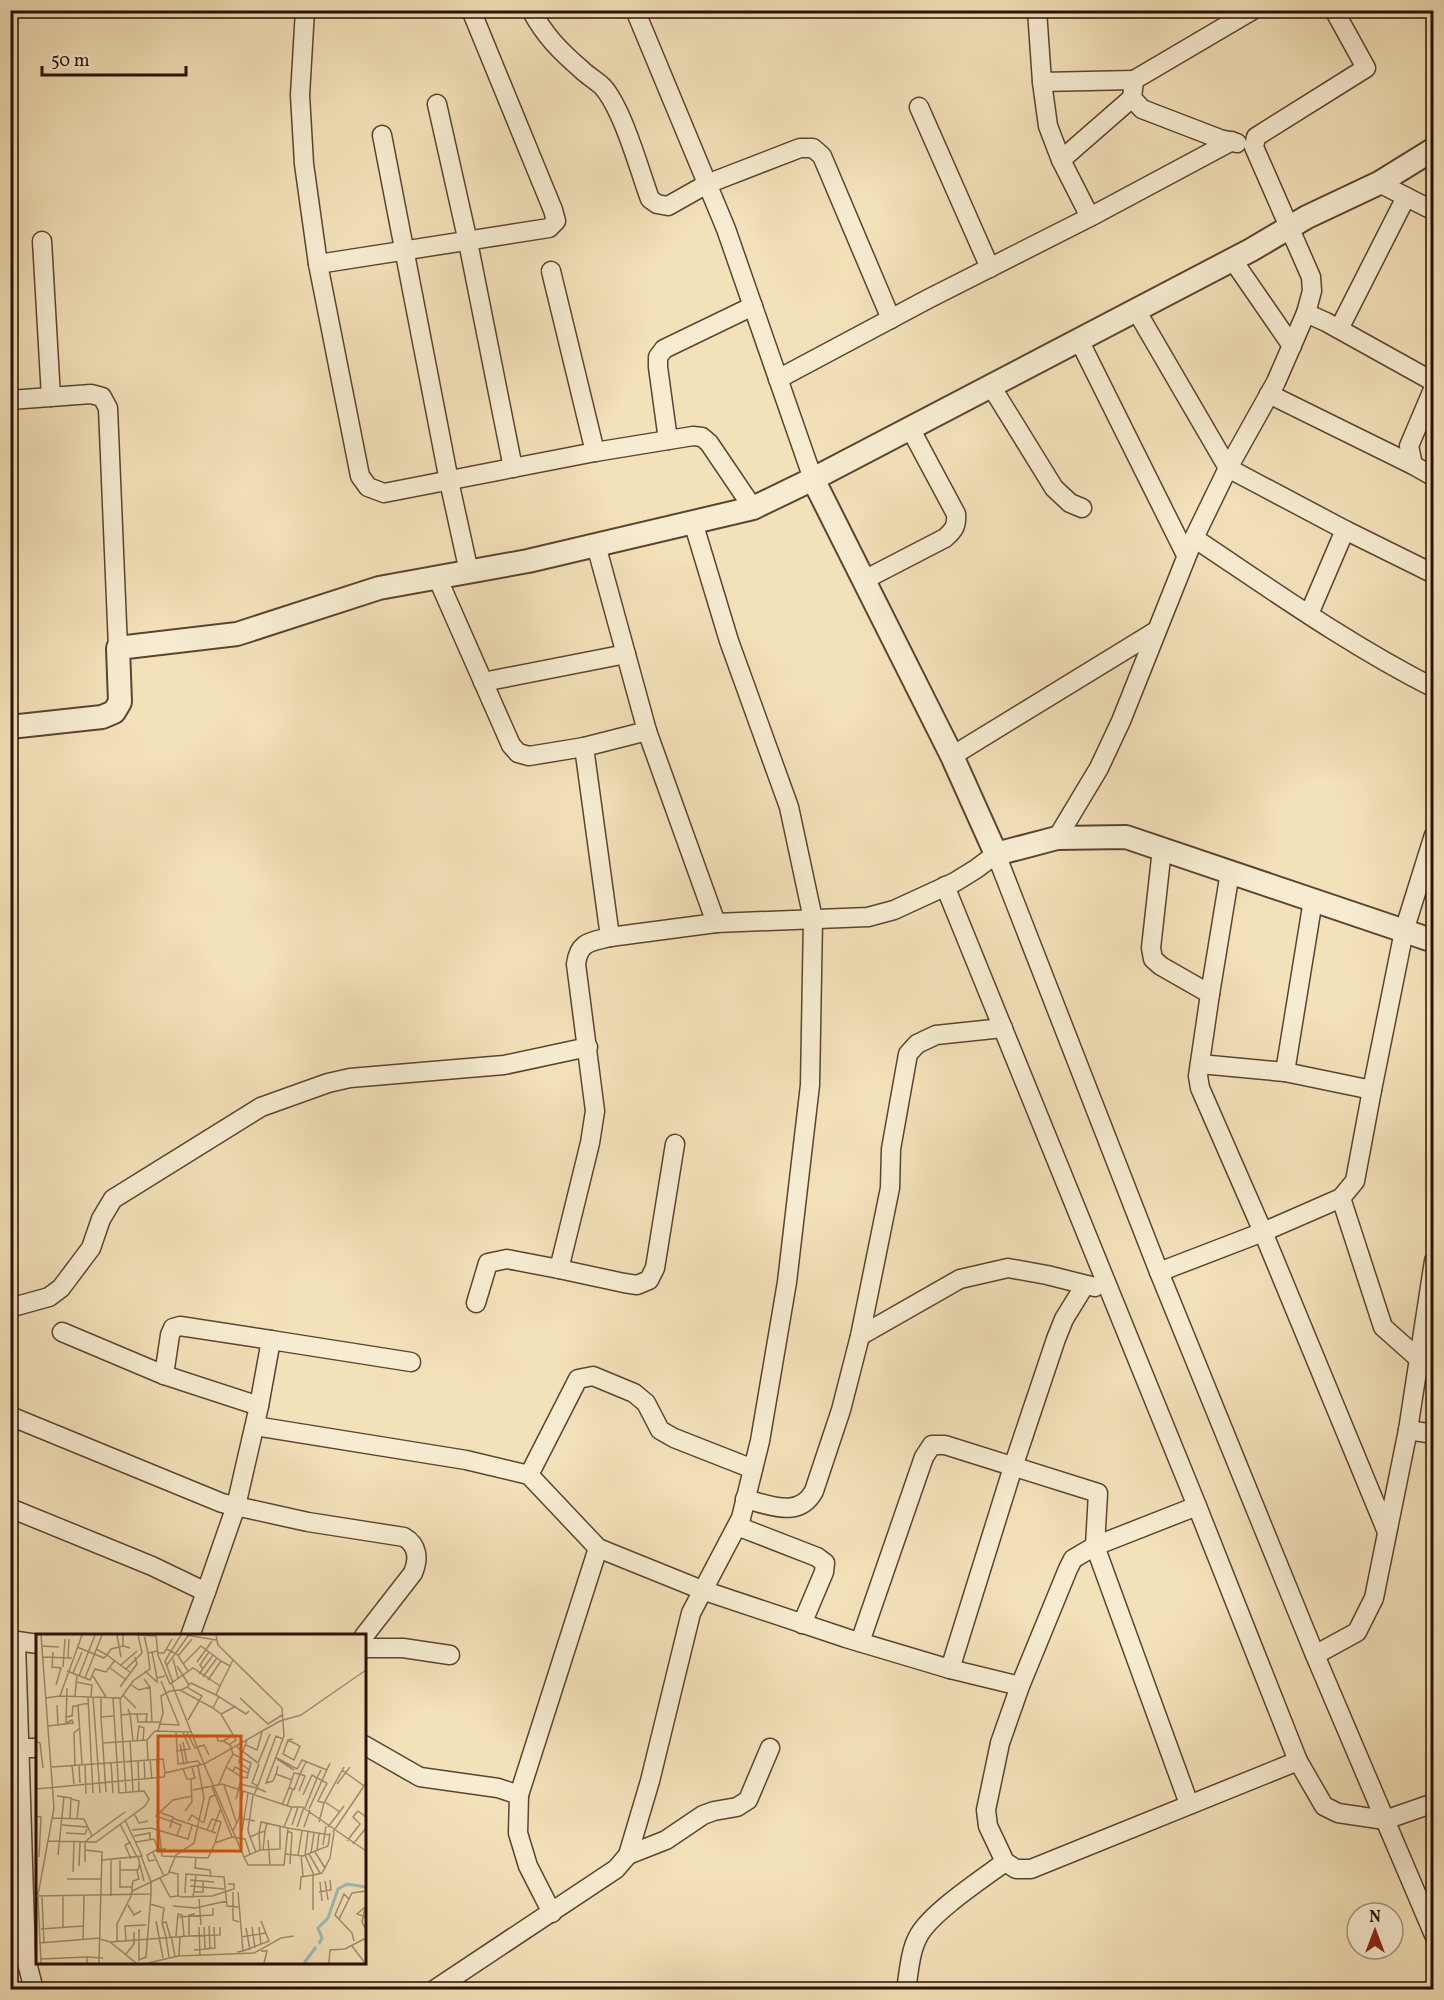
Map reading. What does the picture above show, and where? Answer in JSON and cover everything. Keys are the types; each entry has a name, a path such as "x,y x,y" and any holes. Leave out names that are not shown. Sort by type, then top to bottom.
{"street":[{"path":"305,10 300,95 304,164 318,264 360,476 368,487 384,494 595,452 693,436 702,437 709,443 753,508"},
{"path":"318,264 549,228 556,220 471,10"},
{"path":"531,10 541,30 554,45 602,86 611,99 620,117 650,199 657,204 668,206 707,184 800,148 813,148 822,156 891,319"},
{"path":"635,10 726,230 813,479 952,756 996,854 1159,1272 1315,1655 1434,1935"},
{"path":"1037,10 1048,126 1061,160 1090,217"},
{"path":"1042,81 1134,80 1253,10"},
{"path":"1057,838 1099,768 1121,721 1186,555 1228,468 1269,394 1306,313 1312,291 1311,277 1254,147 1256,137 1366,68 1334,10"},
{"path":"1061,160 1132,98 1134,80"},
{"path":"1132,98 1142,109 1254,147"},
{"path":"437,104 468,242 513,468"},
{"path":"919,107 990,268"},
{"path":"382,135 449,481 470,572"},
{"path":"778,379 1232,141"},
{"path":"118,648 237,634 380,588 528,561 753,508 813,479 1289,228 1379,183 1434,149"},
{"path":"1379,183 1434,211"},
{"path":"1338,329 1406,197"},
{"path":"42,241 51,397"},
{"path":"1232,259 1292,346"},
{"path":"551,271 595,452"},
{"path":"668,440 658,357 664,349 753,306"},
{"path":"1136,310 1228,468 1434,574"},
{"path":"1306,313 1434,382"},
{"path":"1080,340 1186,555"},
{"path":"991,386 1054,488 1070,503 1082,508"},
{"path":"1413,465 1409,446 1434,387"},
{"path":"10,400 91,394 102,397 108,408 120,702 114,712 102,717 10,727"},
{"path":"1269,394 1434,477"},
{"path":"864,580 945,538 957,523 956,513 910,428"},
{"path":"434,1989 616,1869 628,1855 650,1781 691,1613 741,1518 760,1441 787,1282 810,1084 813,919 789,807 729,641 693,522"},
{"path":"1309,614 1345,530"},
{"path":"1194,538 1384,662 1434,688"},
{"path":"596,545 647,731 716,923"},
{"path":"437,577 511,745 518,753 529,756 584,747 647,731"},
{"path":"952,756 1156,631"},
{"path":"483,682 626,654"},
{"path":"584,747 610,937"},
{"path":"1159,1272 1263,1233 1341,1198 1355,1180 1404,931 1434,835"},
{"path":"559,1269 590,1143 595,1111 576,964 578,952 587,943 610,937 716,923 868,917 894,910 950,884 996,854 1057,838 1126,837 1434,941"},
{"path":"1162,849 1151,948 1153,959 1210,994"},
{"path":"1230,872 1198,1076 1200,1088 1387,1532"},
{"path":"950,884 1003,1028 1298,1761 1324,1806 1338,1813 1385,1820 1434,1803"},
{"path":"1285,1072 1313,900"},
{"path":"746,1499 790,1509 810,1500 814,1491 841,1410 860,1336 890,1188 891,1149 908,1054 917,1044 936,1035 1003,1028"},
{"path":"10,1309 49,1297 61,1288 91,1248 101,1219 113,1199 261,1107 328,1083 350,1078 504,1065 588,1047"},
{"path":"1200,1064 1285,1072 1372,1090"},
{"path":"476,1303 488,1263 507,1259 624,1284 637,1285 649,1280 656,1268 675,1144"},
{"path":"1341,1198 1383,1327 1419,1359"},
{"path":"1315,1655 1357,1632 1374,1598 1408,1430 1434,1261"},
{"path":"860,1336 960,1279 1008,1268 1109,1290"},
{"path":"950,1669 1013,1467 1064,1319 1085,1285"},
{"path":"164,1375 170,1335 173,1328 180,1326 411,1362"},
{"path":"62,1332 164,1375 259,1406"},
{"path":"190,1634 236,1506 255,1426 271,1340"},
{"path":"529,1475 578,1378 593,1376 634,1393 646,1403 660,1430 674,1438 753,1469"},
{"path":"10,1416 222,1503 308,1522 405,1537 412,1542 416,1550 417,1563 413,1573 366,1634"},
{"path":"255,1426 466,1460 529,1475 598,1548 702,1590 802,1624 950,1669 1020,1686"},
{"path":"1408,1430 1434,1434"},
{"path":"860,1642 924,1457 932,1445 945,1445 1098,1493 1095,1546 1189,1804"},
{"path":"1197,1506 1095,1546 1073,1559 1020,1686 1000,1743 986,1810 988,1826 1005,1862 1016,1869 1031,1869 1298,1761"},
{"path":"10,1508 152,1566 206,1592"},
{"path":"736,1526 817,1557 825,1563 824,1572 802,1624"},
{"path":"552,1912 528,1866 518,1833 519,1795 598,1548"},
{"path":"34,1989 25,1959 30,1855 28,1748 13,1641 36,1644"},
{"path":"366,1648 403,1648 450,1655"},
{"path":"366,1745 420,1777 498,1788 519,1795"},
{"path":"628,1855 666,1840 704,1815 737,1807 748,1800 770,1748"},
{"path":"906,1989 913,1951 918,1936 928,1922 1005,1862"}]}
